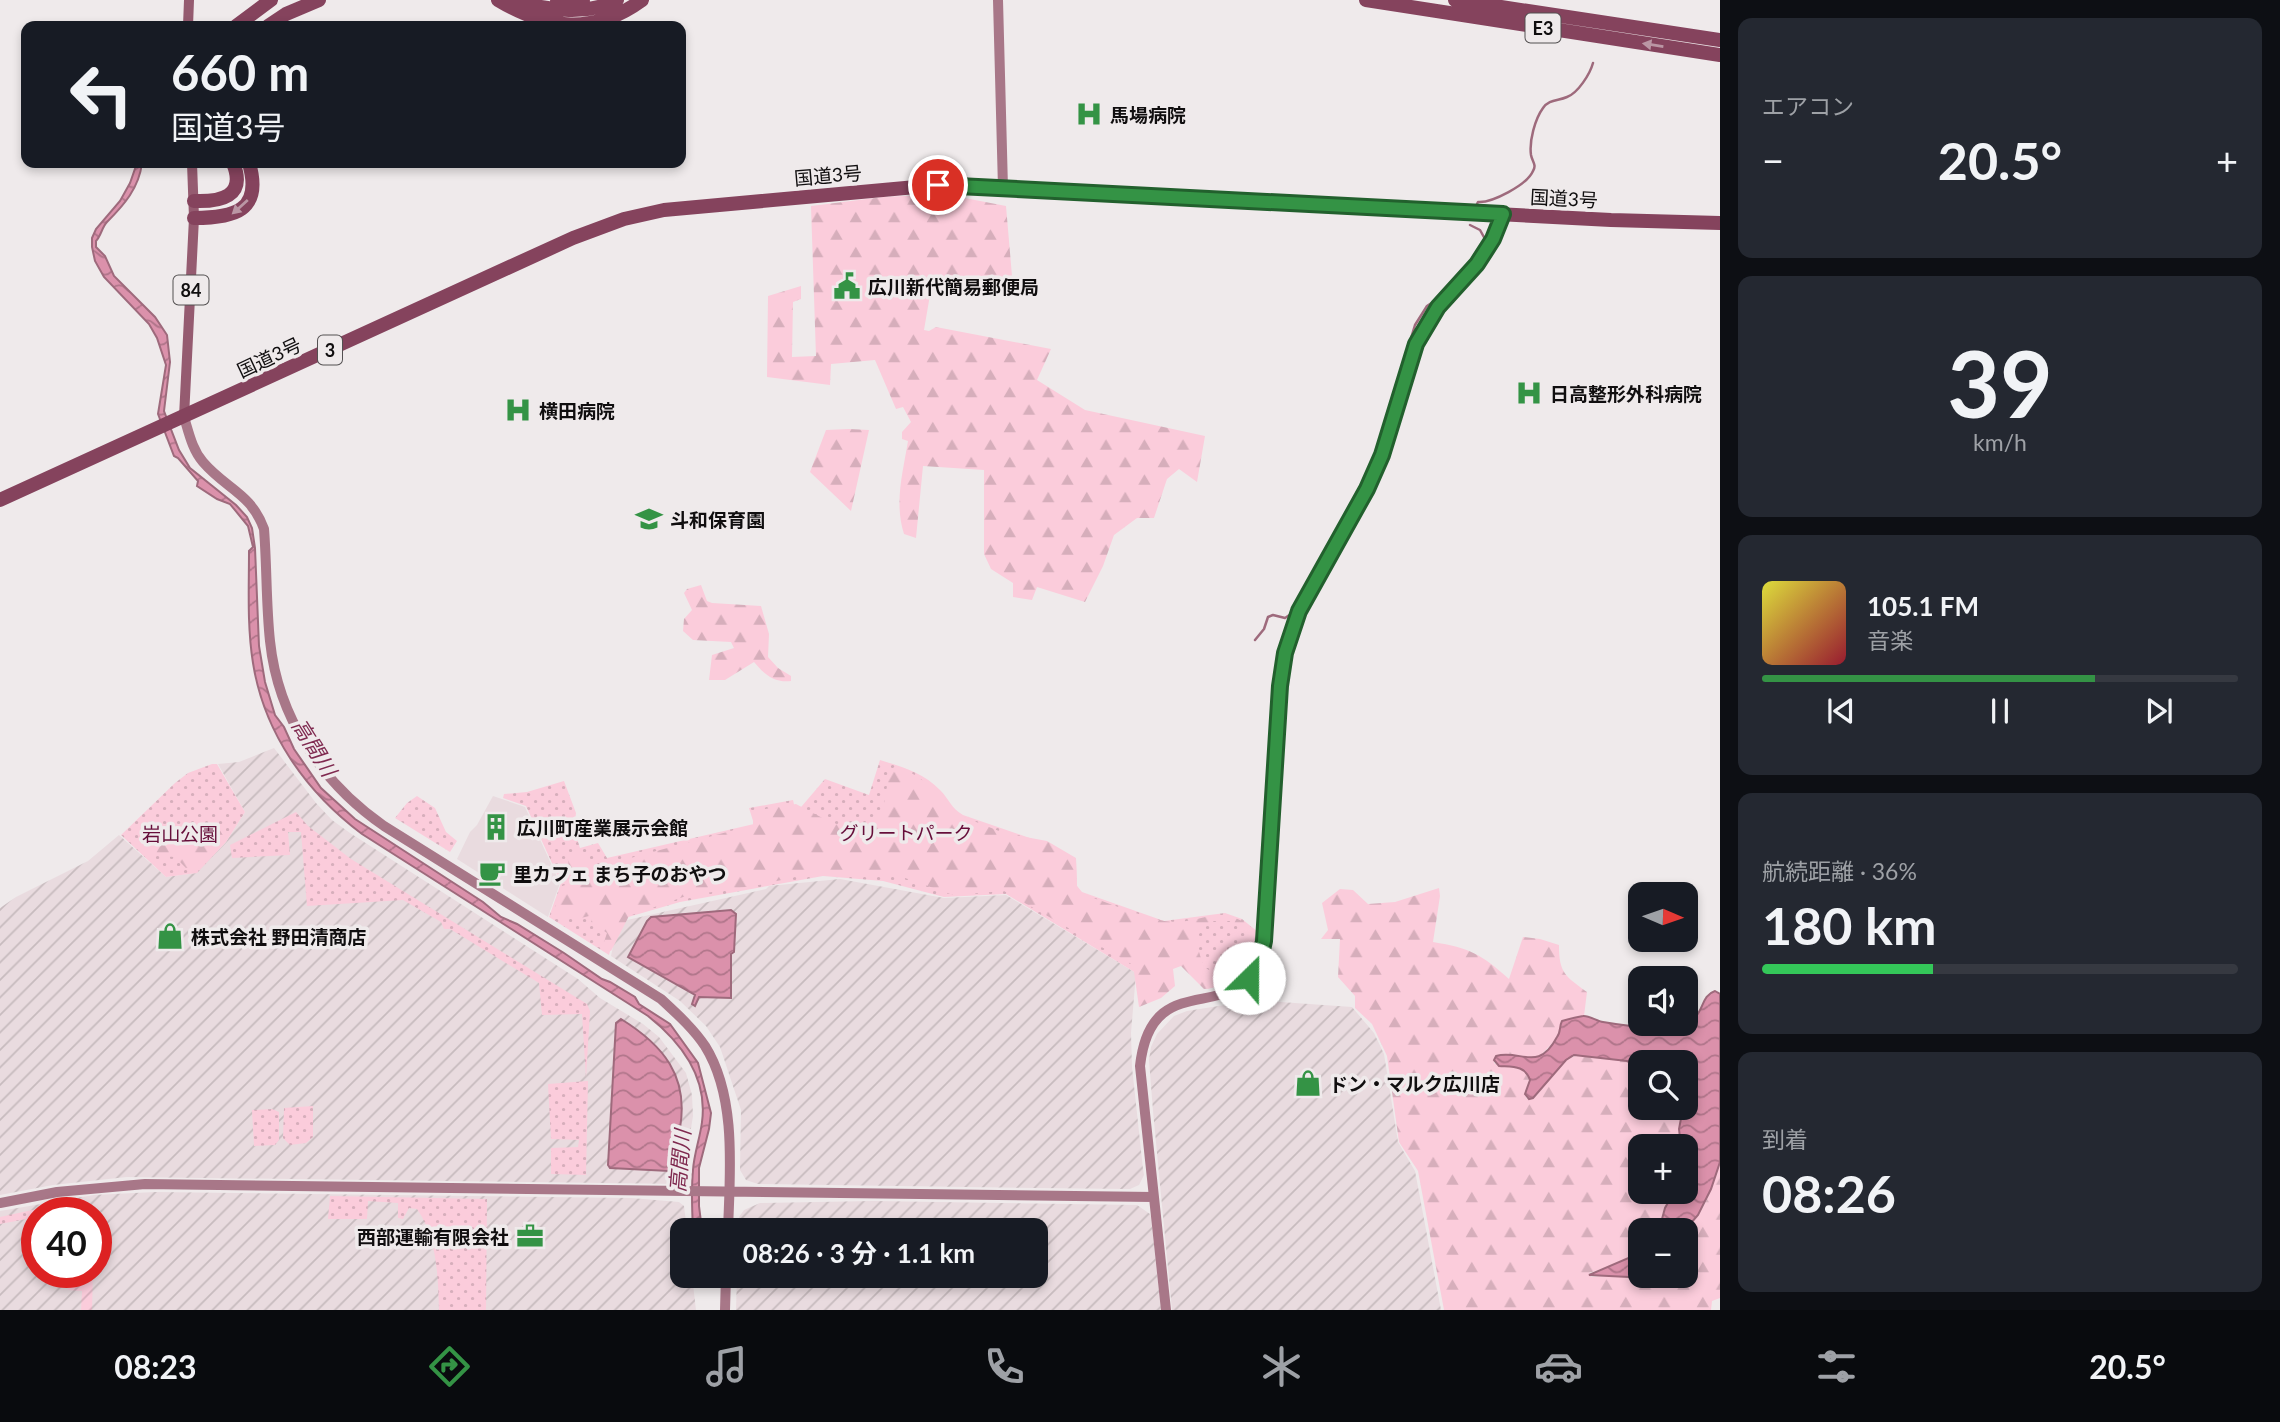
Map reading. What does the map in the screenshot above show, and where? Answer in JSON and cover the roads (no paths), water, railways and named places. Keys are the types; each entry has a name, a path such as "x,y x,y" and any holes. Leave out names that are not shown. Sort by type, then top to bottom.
{"highway":[{"path":"243,21 271,0"},
{"path":"276,21 318,0"},
{"path":"498,0 539,20 547,21"},
{"path":"507,0 536,7 583,10 617,0"},
{"path":"552,0 583,0"},
{"path":"603,21 622,15 642,0"},
{"name":"E3","path":"1366,0 1720,55"},
{"name":"E3","path":"1455,0 1720,40"},
{"path":"194,201 219,201 226,198 234,190 234,168"},
{"path":"194,218 225,217 237,212 248,202 252,191 251,168"},
{"name":"国道3号","path":"0,500 573,238 624,219 664,210 938,185 1720,223"}],"main road":[{"path":"188,21 189,0"},
{"name":"84","path":"179,419 194,218 192,168"}],"street":[{"path":"998,0 1003,188"},
{"path":"1166,1310 1140,1066 1142,1045 1150,1026 1163,1012 1178,1003 1217,996 1233,990 1249,978 1259,963 1266,914 1280,686 1285,653 1293,626 1306,596 1367,489 1382,455 1408,369 1425,326 1438,307 1477,264 1493,239 1503,214"},
{"path":"179,419 204,463 258,512 264,529 270,641 274,663 295,727 320,767 345,795 368,815 660,999 687,1023 705,1046 725,1093 728,1111 728,1218"},
{"path":"0,1203 78,1189 145,1184 1153,1197"},
{"path":"725,1310 726,1288"}],"water":[{"path":"135,168 141,168 134,188 105,224 96,241 96,247 105,256 114,276 155,317 167,335 170,362 164,411 179,450 190,468 236,505 247,517 252,528 259,646 265,682 275,715 294,749 321,788 355,819 483,902 501,917 517,924 635,997 639,1004 670,1024 698,1063 711,1113 699,1168 700,1218 693,1218 692,1185 702,1122 701,1090 690,1062 672,1038 648,1016 362,834 306,780 278,737 267,713 253,663 249,551 253,547 248,526 230,504 197,486 198,481 174,456 158,414 166,365 157,338 149,324 104,277 95,261 92,238 96,229 120,201"},
{"path":"731,910 736,914 734,952 731,954 731,998 699,997 695,1006 692,1004 695,995 628,957 651,917"},
{"path":"1715,991 1720,994 1720,1162 1711,1189 1695,1218 1662,1218 1667,1204 1698,1204 1698,1134 1680,1134 1679,1129 1681,1120 1698,1120 1698,1050 1628,1050 1628,1061 1574,1055 1529,1099 1525,1094 1530,1080 1528,1075 1518,1068 1499,1066 1494,1060 1496,1056 1536,1057 1543,1054 1558,1035 1562,1021 1581,1016 1628,1026 1628,1036 1698,1036 1698,1013 1709,994"},
{"path":"621,1019 660,1051 676,1078 682,1109 680,1128 676,1129 675,1153 669,1171 610,1168 608,1165 616,1023"},
{"path":"1628,1258 1628,1277 1589,1275"}],"waterway":[{"path":"1477,204 1508,192 1529,176 1535,167 1531,155 1532,137 1540,113 1548,103 1575,92 1593,63"},
{"path":"1305,588 1373,463 1415,325 1427,306 1471,260 1485,239 1480,230 1470,225"},
{"path":"1255,640 1264,629 1268,617 1273,615 1285,618 1291,614 1302,594"}],"place":[{"name":"馬場病院","path":"1089,114"},
{"name":"広川新代簡易郵便局","path":"847,286"},
{"name":"日高整形外科病院","path":"1529,393"},
{"name":"横田病院","path":"518,410"},
{"name":"斗和保育園","path":"649,519"},
{"name":"広川町産業展示会館","path":"496,827"},
{"name":"里カフェ まち子のおやつ","path":"492,873"},
{"name":"株式会社 野田清商店","path":"170,936"},
{"name":"ドン・マルク広川店","path":"1308,1083"},
{"name":"西部運輸有限会社","path":"530,1236"}],"water label":[{"name":"高間川","path":"315,747"},
{"name":"高間川","path":"679,1161"}],"park label":[{"name":"グリートパーク","path":"906,832"},
{"name":"岩山公園","path":"180,833"}]}
